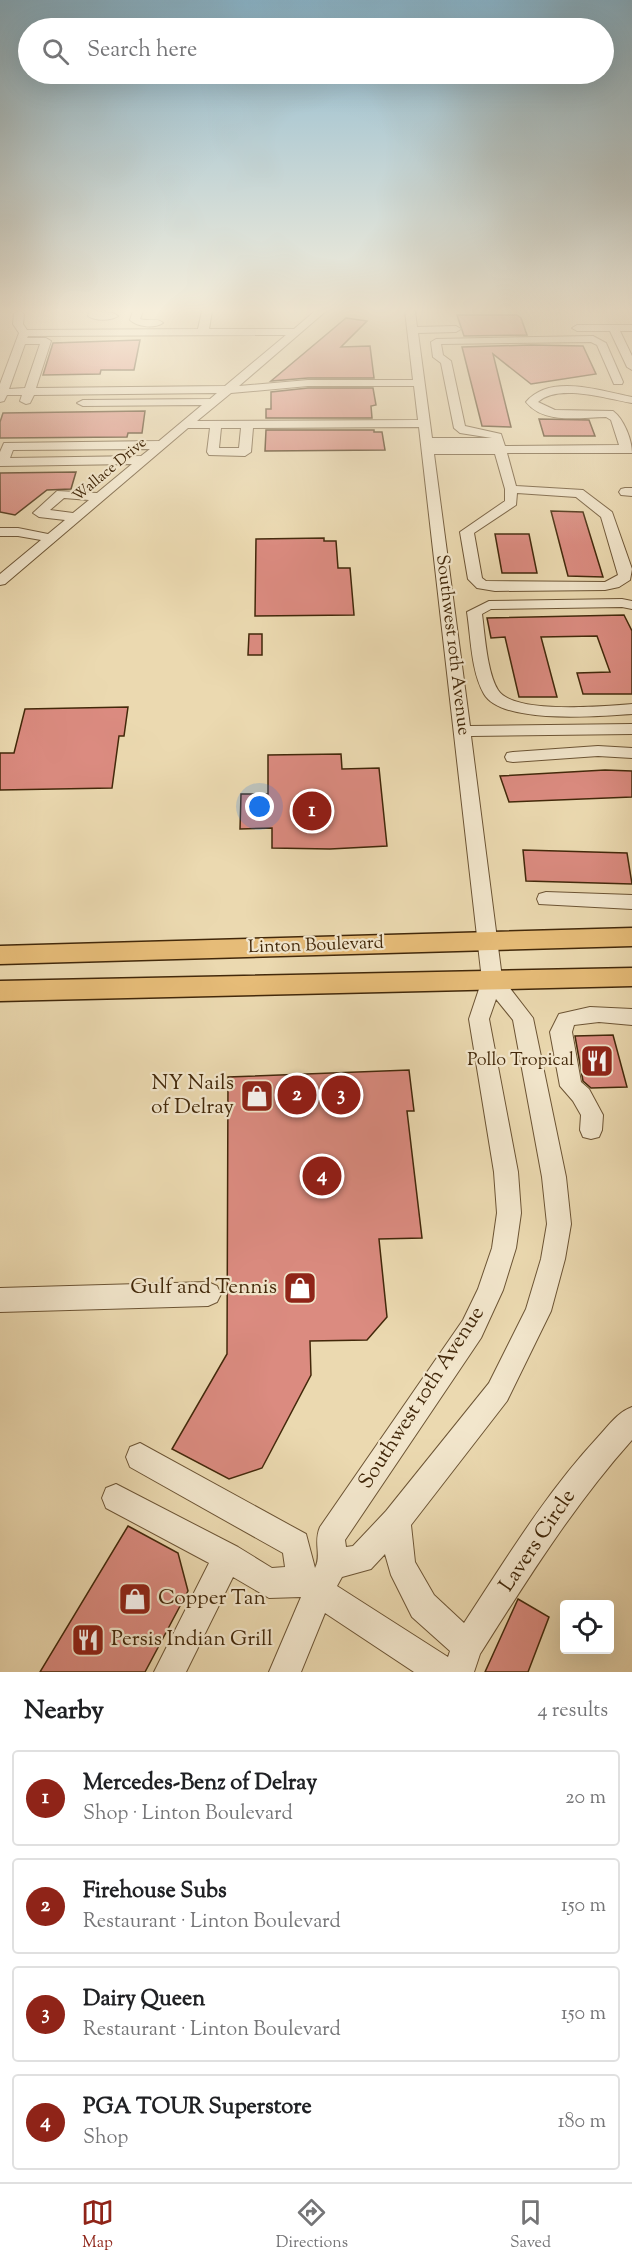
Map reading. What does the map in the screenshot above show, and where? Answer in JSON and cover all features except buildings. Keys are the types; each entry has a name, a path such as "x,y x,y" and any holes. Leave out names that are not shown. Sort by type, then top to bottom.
{"main road":[{"name":"Linton Boulevard","path":"0,955 632,937"},
{"name":"Linton Boulevard","path":"0,991 632,977"}],"street":[{"path":"30,389 25,404 37,404"},
{"path":"1,394 227,389"},
{"name":"Wallace Drive","path":"0,580 229,389"},
{"name":"Southwest 10th Avenue","path":"285,1672 330,1537 472,1329 490,1290 504,1248 509,1213 506,1172 479,1020 492,980 420,389"},
{"path":"451,389 459,428 466,432 492,433 497,436 511,489 512,502 467,532 475,579 482,585 495,587 605,586 620,581 624,577 626,572 611,527 602,509 579,493 511,489"},
{"path":"563,390 626,399 609,412 549,413 536,409 532,402 542,393 563,390"},
{"path":"72,404 213,402"},
{"path":"427,446 629,449 616,418 609,412"},
{"path":"186,425 424,423"},
{"path":"216,425 213,452 246,452 247,425"},
{"path":"145,460 2,462 8,446 163,445"},
{"path":"77,517 40,514 39,512 61,494 101,496"},
{"path":"0,542 6,532 51,538"},
{"path":"632,605 622,603 489,605 474,612 488,684 493,696 506,705 570,713 632,709"},
{"path":"570,713 598,751"},
{"path":"462,731 632,729"},
{"path":"513,757 598,751 632,753"},
{"path":"546,899 632,902"},
{"path":"116,1498 228,1557 269,1582 318,1578 361,1559 396,1521 498,1392 538,1311 553,1259 559,1224 554,1177 523,1018 492,980"},
{"path":"591,1130 592,1115 581,1095 571,1086 561,1032 566,1020 578,1016 632,1017"},
{"path":"0,1300 208,1293"},
{"name":"Lavers Circle","path":"462,1659 545,1526 590,1466 632,1420"},
{"path":"140,1457 296,1544 318,1578 442,1672"},
{"path":"396,1521 401,1565 423,1606 462,1659"},
{"path":"170,1672 228,1557"}],"place":[{"name":"Mercedes-Benz of Delray","path":"312,811"},
{"name":"Pollo Tropical","path":"597,1061"},
{"name":"Firehouse Subs","path":"297,1095"},
{"name":"Dairy Queen","path":"341,1095"},
{"name":"NY Nails of Delray","path":"257,1096"},
{"name":"PGA TOUR Superstore","path":"322,1176"},
{"name":"Gulf and Tennis","path":"300,1288"},
{"name":"Copper Tan","path":"135,1599"},
{"name":"Persis Indian Grill","path":"88,1640"}]}
